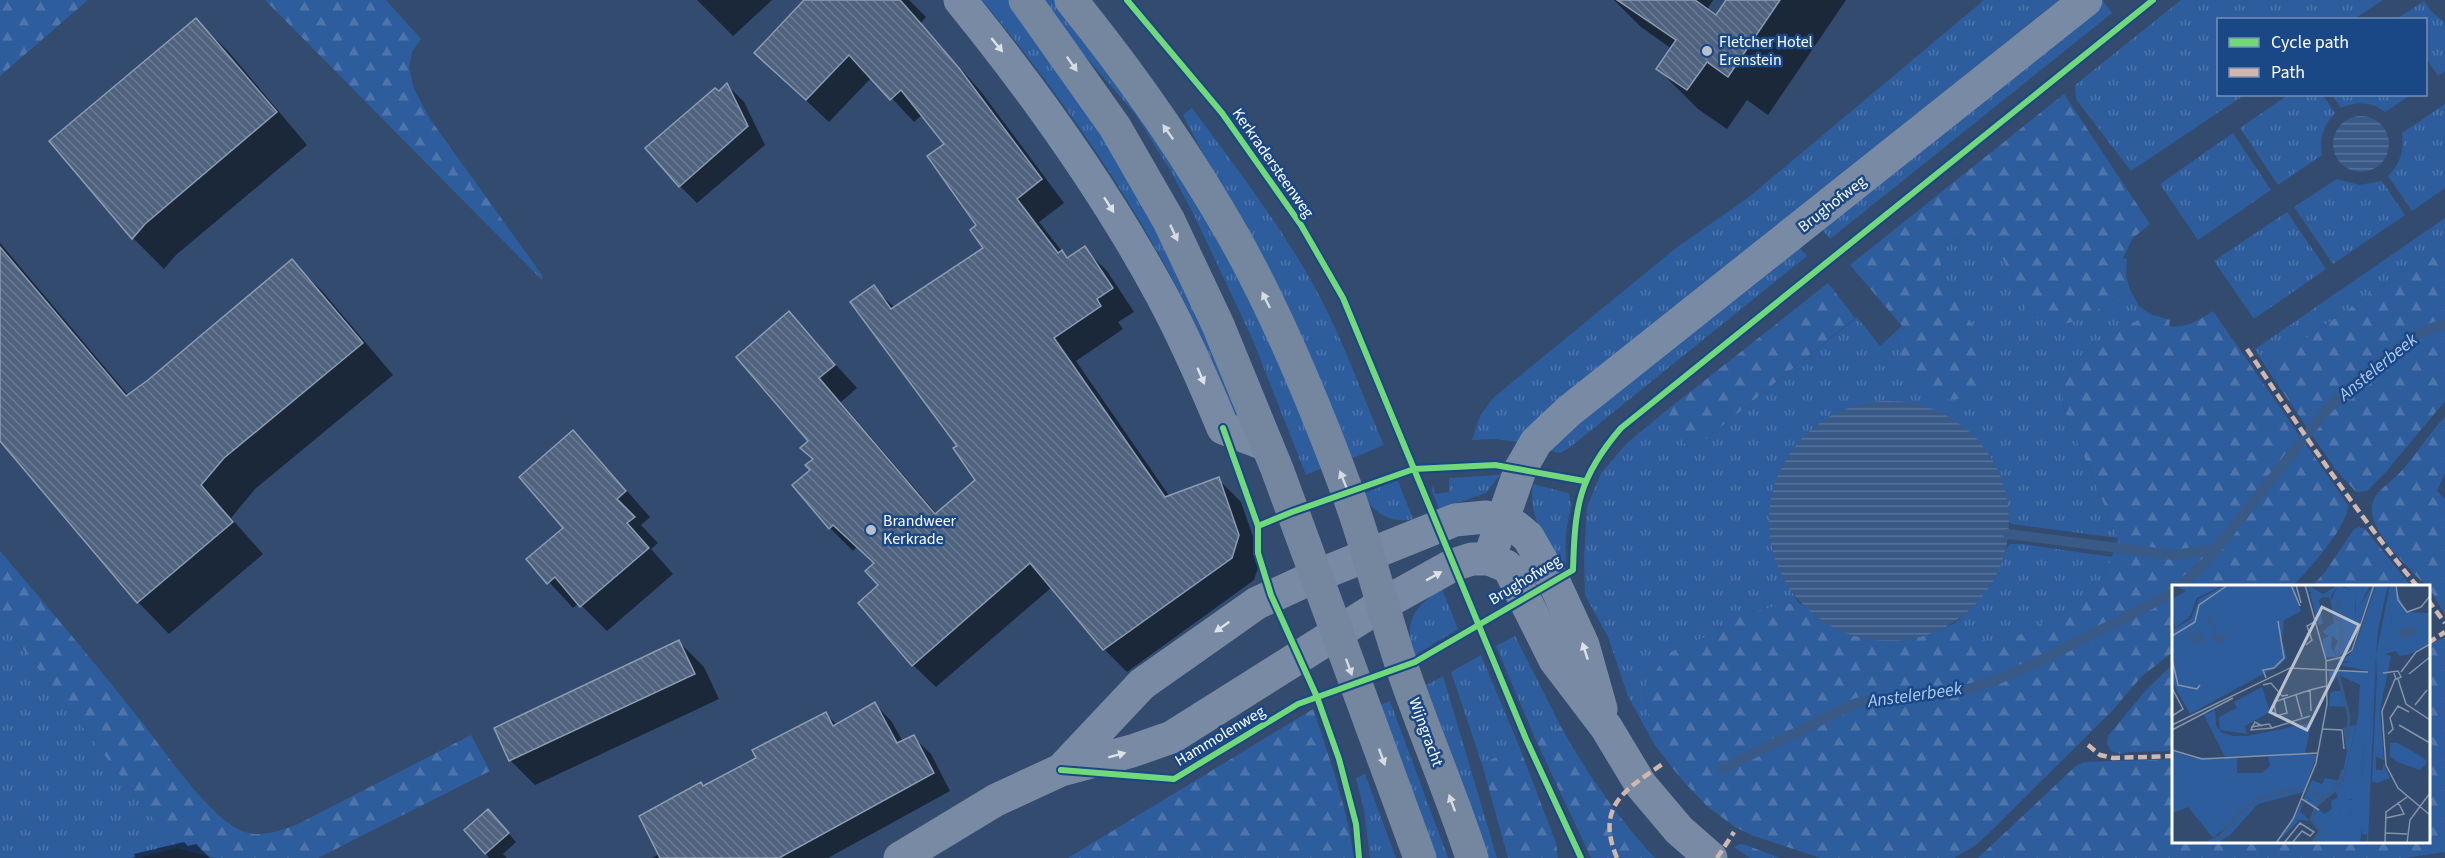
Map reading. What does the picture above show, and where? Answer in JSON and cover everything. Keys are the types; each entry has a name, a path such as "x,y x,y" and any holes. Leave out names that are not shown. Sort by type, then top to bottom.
{"main road":[{"path":"1025,0 1115,127 1169,221 1218,325 1267,446 1419,858"},
{"path":"1071,0 1099,35 1181,150 1235,239 1269,306 1348,492 1383,604"},
{"name":"Wijngracht","path":"1383,604 1402,666 1472,858"}],"street":[{"path":"960,0 1005,56 1109,205 1161,293 1195,362 1223,428 1267,446"},
{"name":"Brughofweg","path":"1489,559 1520,470 1536,442 1569,411 2086,0"},
{"name":"Hammolenweg","path":"1061,770 1142,684 1257,603 1316,576 1455,520 1486,517 1501,521"},
{"path":"1501,521 1516,527 1528,537 1554,582 1583,645 1606,728"},
{"name":"Hammolenweg","path":"900,858 996,800 1061,770 1132,751 1172,737 1383,604 1453,565 1472,559 1489,559"},
{"path":"1489,559 1510,570 1555,660 1606,728 1638,781 1679,830 1711,858"}],"green space":[{"path":"0,0 88,0 0,76"},
{"path":"265,0 386,0 421,39 412,52 409,68 414,89 430,119 542,275 542,280"},
{"path":"982,0 1014,0 1133,176 1246,418 1235,417 1186,305 1126,198 1057,97"},
{"path":"1037,0 1057,0 1222,235 1327,466 1306,475 1252,338 1194,215 1170,170 1135,114"},
{"path":"1984,0 2059,0 1773,228 1517,442 1496,439 1472,440 1480,416 1493,398 1676,248 1749,197"},
{"path":"2181,0 2383,0 2356,18 2217,18 2217,96 2243,96 2131,171 2076,99 2075,85"},
{"path":"2103,1 2112,13 1830,239 1821,228"},
{"path":"2424,1 2431,11 2445,23 2445,71 2438,76 2427,60 2427,18 2398,18"},
{"path":"2064,94 2150,224 2133,238 2123,258 2127,259 2126,276 2130,290 2082,319 2054,327 2027,312 1997,248 1971,234 1950,241 1939,258 1949,291 1975,328 1983,362 1981,387 1961,399 1937,400 1905,366 1895,332 1902,326 1850,265"},
{"path":"2287,96 2324,96 2335,113 2323,132 2322,155 2278,185 2240,128"},
{"path":"2333,96 2409,96 2385,112 2364,103 2341,108"},
{"path":"2445,104 2445,188 2412,211 2388,176 2401,156 2402,133"},
{"path":"1192,108 1268,212 1309,277 1340,339 1384,445 1348,460 1232,209 1183,115"},
{"path":"2233,133 2271,190 2198,240 2160,184"},
{"path":"2337,179 2359,185 2382,181 2405,215 2333,264 2294,207"},
{"path":"2287,212 2326,269 2254,319 2214,261"},
{"path":"2445,218 2445,243 2265,366 2255,349"},
{"path":"1971,234 1997,247 2013,278 2082,319 2130,290 2139,306 2150,314 2089,349 2069,374 2064,390 2064,409 2118,538 2012,524 2009,522 2009,510 1783,575 1798,602 1742,614 1711,635 1670,652 1644,686 1654,744 1628,696 1608,637 1585,595 1584,558 1587,507 1601,473 1627,443 1662,414 1692,450 1857,317 1880,346 1895,332 1905,366 1975,328 1949,291 1939,258 1950,241"},
{"path":"2445,243 2445,401 2384,474 2367,491 2356,492 2336,470 2265,366"},
{"path":"1797,245 1807,256 1569,448 1560,453 1547,450"},
{"path":"1828,283 1855,318 1691,451 1662,414"},
{"path":"2213,311 2348,505 2347,513 2335,535 2293,585 2172,585 2172,653 2142,676 2112,711 1988,834 1976,845 1954,858 1821,858 1754,836 1735,827 1707,806 1682,780 1654,744 1644,686 1670,652 1711,635 1742,614 1798,602 1852,636 1920,637 1955,623 1990,643 2003,643 2091,599 2107,570 2118,538 2064,409 2064,390 2069,374 2089,349 2150,314 2170,320 2169,326 2175,327 2203,318"},
{"path":"2445,417 2445,473 2437,491 2445,499 2445,615 2430,589 2430,585 2420,580 2393,551 2372,515 2373,503 2378,493 2402,471"},
{"path":"1500,475 1486,493 1439,509 1432,491 1433,483 1435,494 1449,492 1449,478"},
{"path":"1398,481 1413,519 1397,520 1384,516 1372,507 1363,494"},
{"path":"1533,484 1568,493 1570,498 1566,531 1566,565 1562,569 1544,539 1536,518 1532,496"},
{"path":"2360,527 2365,529 2410,585 2313,585 2325,572 2354,529"},
{"path":"2010,544 2120,558 2107,570 2091,599 2003,643 1990,643 1955,623 1976,603 1988,587"},
{"path":"0,551 141,721 186,780 213,809 238,829 260,834 296,825 471,735 490,771 318,858 215,858 176,848 0,619"},
{"path":"1442,589 1458,629 1415,655 1410,633 1414,616 1418,608"},
{"path":"0,619 176,848 140,858 0,858"},
{"path":"1515,636 1561,727 1535,738 1496,646"},
{"path":"2445,637 2445,852 2404,858 1978,858 2077,765 2085,762 2172,759 2172,843 2430,843 2430,644"},
{"path":"1481,655 1519,746 1482,764 1451,672"},
{"path":"2172,665 2172,751 2120,754 2111,751 2107,743 2108,736 2146,690"},
{"path":"1443,676 1497,858 1485,858 1423,687"},
{"path":"1390,701 1448,858 1430,858 1375,707"},
{"path":"1313,709 1342,801 1354,858 1068,858"},
{"path":"1561,727 1604,796 1655,858 1591,858 1535,738"},
{"path":"1519,746 1556,843 1558,858 1508,858 1482,764"},
{"path":"1365,774 1396,858 1370,858 1364,810 1356,778"},
{"path":"1740,844 1780,858 1750,858 1734,847"}],"shaded area":[{"path":"2355,116 2367,116 2377,120 2385,128 2389,144 2385,160 2377,168 2367,172 2355,172 2345,168 2337,160 2333,150 2333,138 2337,128 2345,120"},
{"path":"1889,401 1912,403 1935,410 1956,421 1974,436 1989,454 2000,475 2007,498 2009,521 2007,544 2000,567 1989,588 1974,606 1956,621 1935,632 1912,639 1889,641 1866,639 1843,632 1822,621 1804,606 1789,588 1778,567 1771,544 1769,521 1771,498 1778,475 1789,454 1804,436 1822,421 1843,410 1866,403"}],"building":[{"path":"804,0 900,0 923,26 959,68 1042,179 1017,199 1058,253 1062,250 1067,258 1085,246 1113,288 1097,299 1101,306 1054,338 1165,497 1219,477 1239,535 1232,558 1103,650 1030,563 912,666 858,603 878,585 865,571 874,563 833,525 829,529 792,485 810,470 805,465 813,459 800,448 808,441 736,357 789,311 835,365 819,378 935,514 975,480 953,448 957,446 850,302 874,285 891,309 983,248 970,230 976,225 927,156 944,144 901,90 890,100 849,55 806,100 754,53"},
{"name":"Fletcher Hotel Erenstein","path":"1617,0 1695,0 1716,15 1726,0 1780,0 1728,77 1707,62 1687,90 1656,69 1676,40"},
{"path":"196,18 277,112 145,224 132,239 49,141"},
{"path":"727,83 748,126 679,187 645,148 715,88 719,91"},
{"path":"0,247 126,396 292,259 363,343 224,458 201,485 233,522 137,603 0,441"},
{"path":"573,430 626,491 617,499 635,517 627,523 649,548 580,607 555,577 547,584 526,559 563,528 519,477"},
{"path":"679,640 695,674 509,761 494,728"},
{"path":"875,702 897,743 914,735 934,773 779,858 660,858 639,816 701,782 703,786 756,758 752,750 826,712 833,726"},
{"path":"488,809 509,833 485,854 464,830"}],"waterway":[{"name":"Anstelerbeek","path":"2181,585 2206,562 2335,402 2397,348 2414,337 2445,324"},
{"path":"2008,534 2173,555 2217,549"},
{"name":"Anstelerbeek","path":"1722,769 1856,703 1957,692 2008,675 2131,615 2172,592"}],"marked path":[{"path":"2247,349 2350,499 2416,585"},
{"path":"2430,603 2445,623"},
{"path":"2430,642 2445,632"},
{"path":"2088,745 2100,755 2113,758 2172,756"},
{"path":"1617,858 1611,840 1612,812 1626,791 1664,763"},
{"path":"1717,858 1734,832"}],"cycle path":[{"name":"Kerkradersteenweg","path":"1127,0 1222,113 1301,225 1343,298 1526,739 1581,858"},
{"path":"1061,770 1174,779 1298,704 1415,662 1573,570 1575,528 1587,478 1621,428 2153,0"},
{"path":"1223,428 1258,526 1258,553 1271,595 1317,697 1339,759 1356,824 1359,858"},
{"path":"1258,526 1414,469 1495,465 1584,481"}],"place":[{"name":"Fletcher Hotel Erenstein","path":"1707,51"},
{"name":"Brandweer Kerkrade","path":"871,530"}]}
